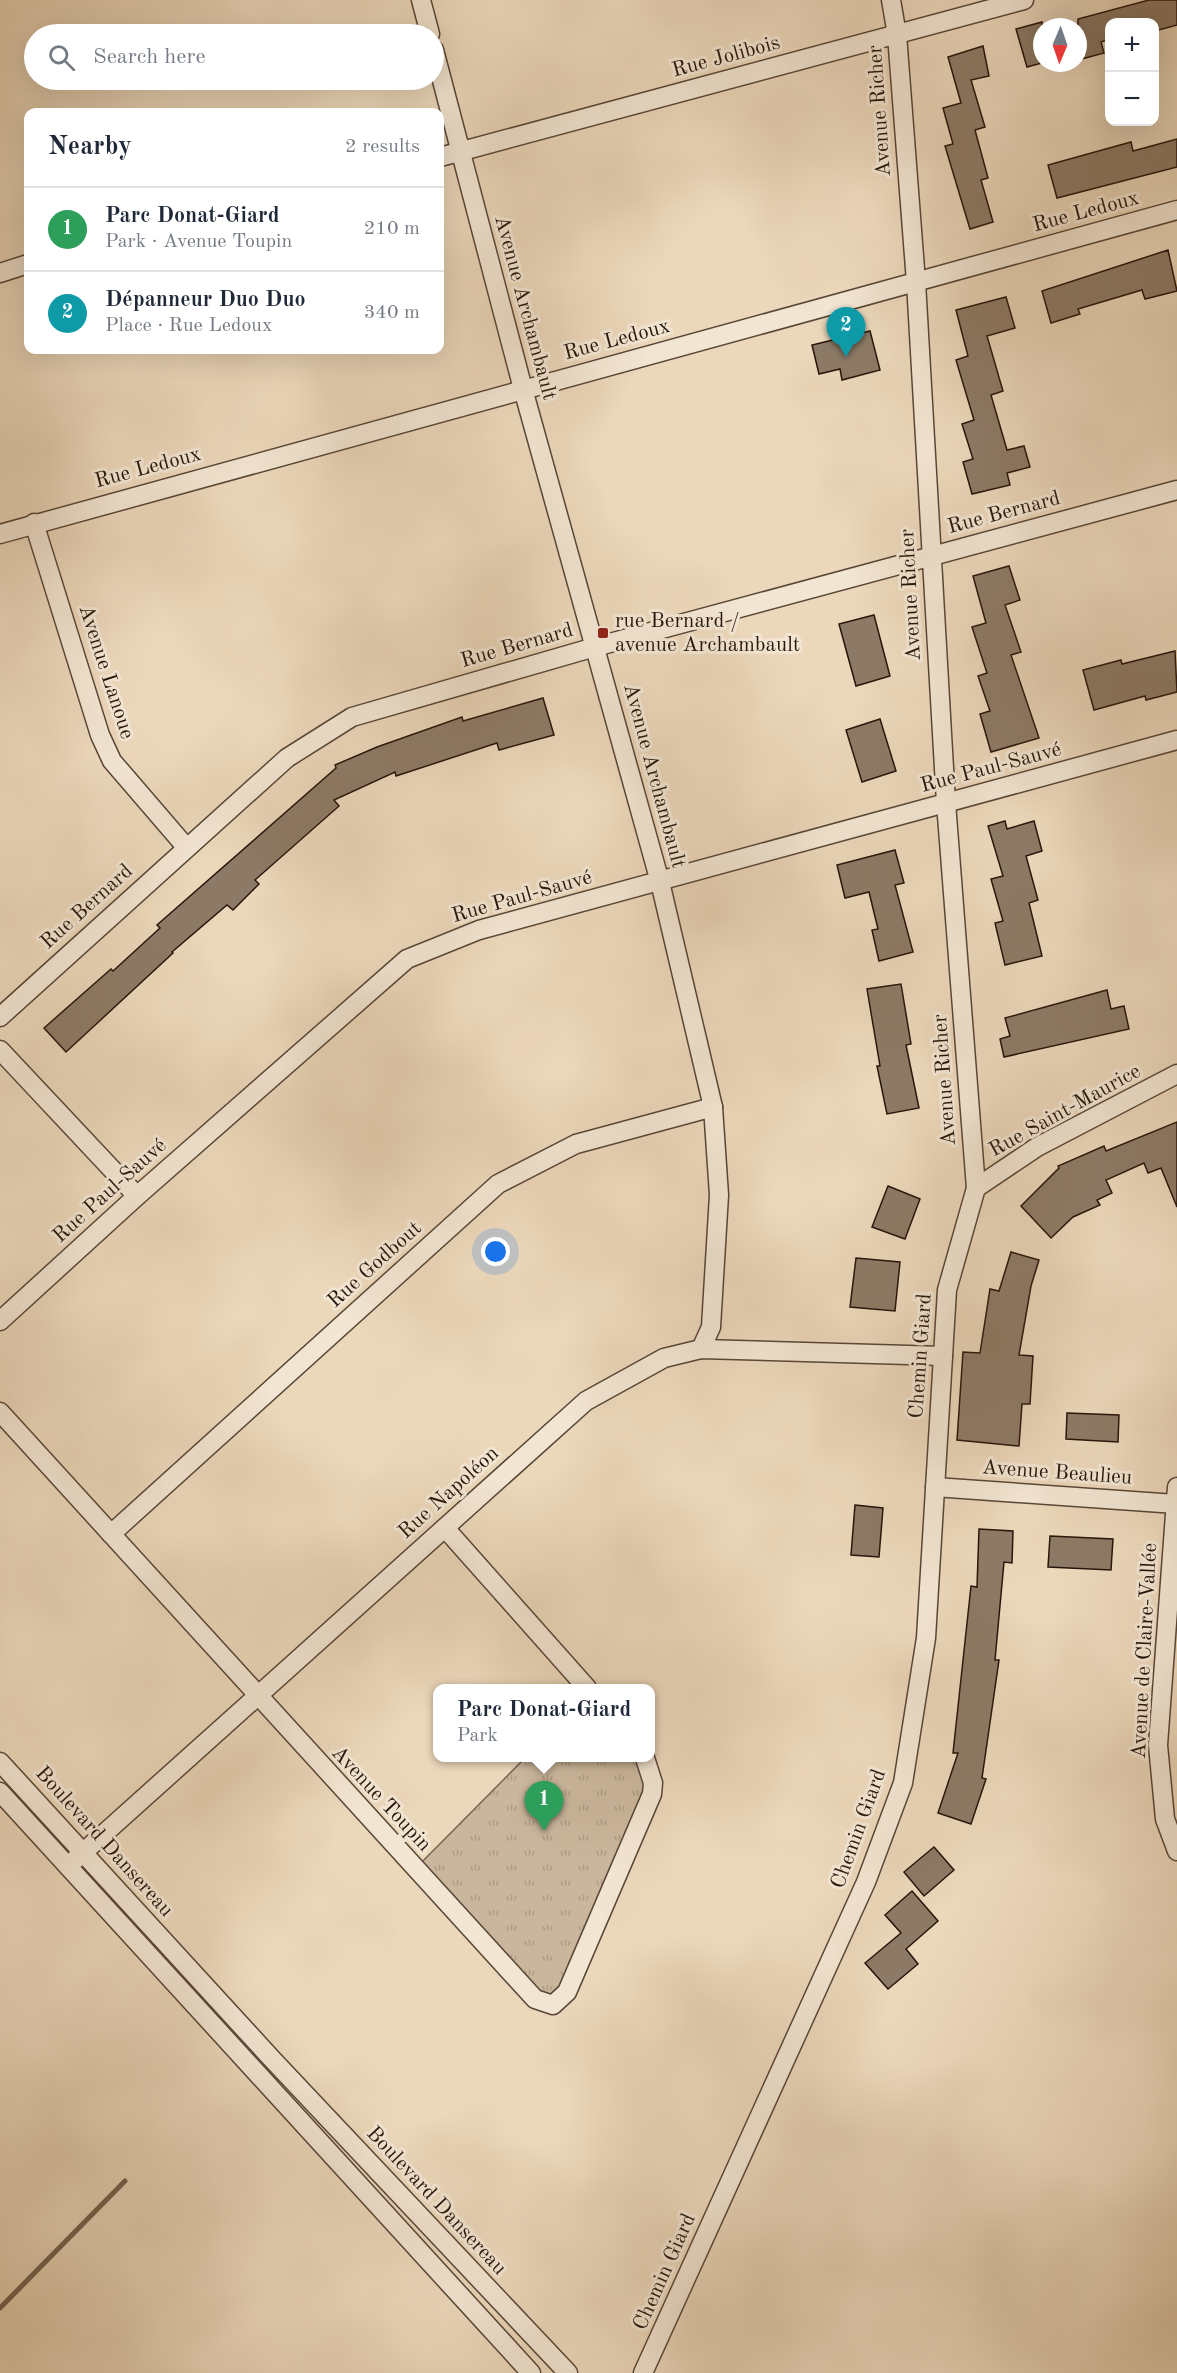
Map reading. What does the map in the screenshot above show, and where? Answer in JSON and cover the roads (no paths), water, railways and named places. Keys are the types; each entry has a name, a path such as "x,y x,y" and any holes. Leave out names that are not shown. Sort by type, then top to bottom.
{"street":[{"path":"421,0 427,24"},
{"name":"Avenue Richer","path":"891,0 897,35 916,282 946,803 976,1188"},
{"name":"Rue Jolibois","path":"444,156 1024,0"},
{"name":"Avenue Archambault","path":"444,90 523,389 660,882 713,1107 719,1195 711,1327 701,1349"},
{"name":"Rue Ledoux","path":"0,534 1177,210"},
{"path":"0,273 24,265"},
{"name":"Rue Bernard","path":"0,1017 287,758 352,717 595,647 1177,490"},
{"name":"Avenue Lanoue","path":"34,523 100,735 112,761 186,848"},
{"name":"Rue Paul-Sauvé","path":"0,1321 136,1196 407,959 479,930 1177,740"},
{"path":"0,1050 136,1196"},
{"name":"Rue Saint-Maurice","path":"976,1188 1037,1147 1177,1074"},
{"name":"Rue Godbout","path":"111,1534 498,1184 576,1144 713,1107"},
{"name":"Chemin Giard","path":"643,2373 866,1882 903,1783 926,1638 947,1290 976,1188"},
{"name":"Rue Napoléon","path":"68,1866 586,1401 664,1358 701,1349 943,1356"},
{"name":"Avenue Toupin","path":"0,1412 535,1999 553,2005 567,1992 652,1794 653,1783 646,1762"},
{"name":"Avenue Beaulieu","path":"935,1487 1177,1496"},
{"name":"Avenue de Claire-Vallée","path":"1177,1496 1158,1745 1165,1819 1177,1851"},
{"path":"445,1528 583,1684"},
{"name":"Boulevard Dansereau","path":"0,1762 272,2059 568,2373"},
{"name":"Boulevard Dansereau","path":"0,1792 531,2373"},
{"path":"258,2073 272,2059"}],"waterway":[{"path":"0,2308 125,2181"}],"place":[{"name":"Dépanneur Duo Duo","path":"846,357"},
{"name":"rue Bernard / avenue Archambault","path":"603,633"},
{"name":"Parc Donat-Giard","path":"544,1831"}]}
